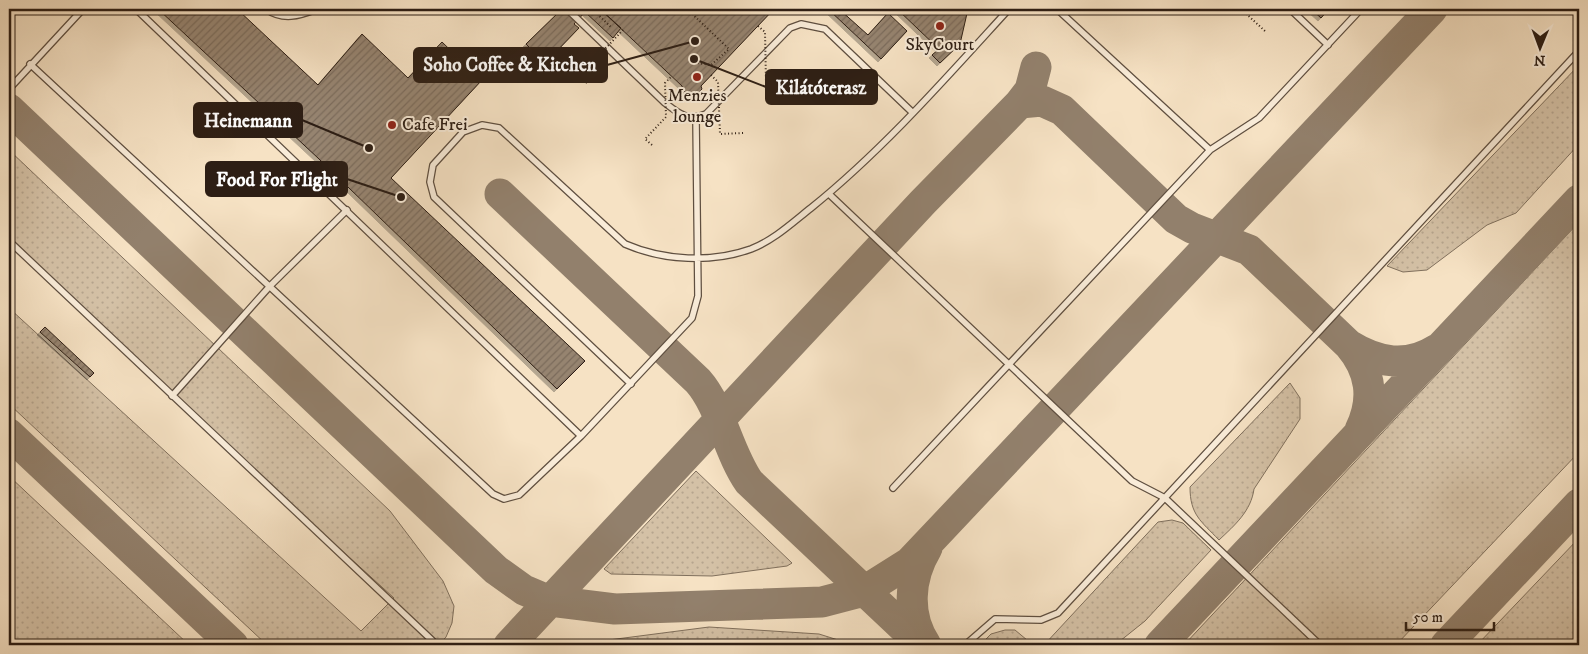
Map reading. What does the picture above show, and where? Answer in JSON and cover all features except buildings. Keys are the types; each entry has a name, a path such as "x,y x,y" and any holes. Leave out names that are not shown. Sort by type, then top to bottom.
{"lane":[{"path":"9,89 30,64 83,9"},
{"path":"136,9 581,436"},
{"path":"266,9 280,16 291,17 317,9"},
{"path":"567,9 681,116 696,119 706,114 790,28 801,24 825,29 913,113"},
{"path":"631,384 439,203 431,190 430,172 433,165 463,132 482,125 499,128 625,244 659,255 698,258 728,255 751,249 773,239 829,194 913,113 1009,9"},
{"path":"1057,9 1210,150"},
{"path":"1290,9 1328,45"},
{"path":"893,488 1210,150 1259,118 1361,9"},
{"path":"965,645 995,619 1041,620 1058,614 1579,51"},
{"path":"30,64 498,498 510,499 519,495 581,436 692,318 698,296 696,119"},
{"path":"829,194 1132,481 1165,498 1320,645"},
{"path":"172,396 270,286 347,210"},
{"path":"9,241 437,645"}],"path":[{"path":"592,9 612,28"},
{"path":"687,9 729,49 711,66 697,64"},
{"path":"1241,9 1266,32"},
{"path":"758,26 765,32 766,83 780,96 787,88"},
{"path":"586,83 579,76 622,30"},
{"path":"711,75 718,82 720,134 744,134"},
{"path":"652,145 646,139 666,117 666,83 672,76"}],"shaded area":[{"path":"1579,65 1579,144 1516,213 1487,225 1427,270 1403,272 1387,266"},
{"path":"9,150 390,511 443,581 454,606 452,623 446,637 439,645 267,645 9,404 9,308 361,631 394,598 172,396 9,237"},
{"path":"1579,222 1579,452 1396,645 1184,645"},
{"path":"1290,383 1300,398 1300,419 1254,489 1246,511 1219,540 1194,511 1190,487"},
{"path":"696,471 792,563 787,566 712,576 611,574 604,569"},
{"path":"9,476 189,645 9,645"},
{"path":"1172,520 1183,523 1211,550 1145,621 1115,645 1044,645 1158,522"},
{"path":"1579,538 1579,645 1477,645"},
{"path":"709,627 819,634 854,645 570,645"},
{"path":"1005,630 1015,630 1033,645 986,645 983,642 991,634"}],"taxiway":[{"path":"9,109 496,570 524,590 550,601 615,609 822,602 864,591 910,562 1432,9"},
{"path":"509,645 923,202 1020,103 1030,90 1036,67"},
{"path":"1020,103 1042,101 1062,110 1176,219 1192,228 1249,250 1349,345 1362,365 1368,386 1368,407 1360,430"},
{"path":"500,194 698,381 713,404 735,457 749,482 922,645"},
{"path":"1160,645 1579,200"},
{"path":"1349,345 1371,356 1393,361 1415,359 1437,349"},
{"path":"9,434 233,645"},
{"path":"1446,645 1579,504"},
{"path":"926,645 915,621 912,596 916,572 927,548"}],"place":[{"name":"SkyCourt","path":"940,26"},
{"name":"Soho Coffee & Kitchen","path":"695,41"},
{"name":"Kilátóterasz","path":"694,59"},
{"name":"Menzies lounge","path":"697,77"},
{"name":"Cafe Frei","path":"392,125"},
{"name":"Heinemann","path":"369,148"},
{"name":"Food For Flight","path":"401,197"}]}
